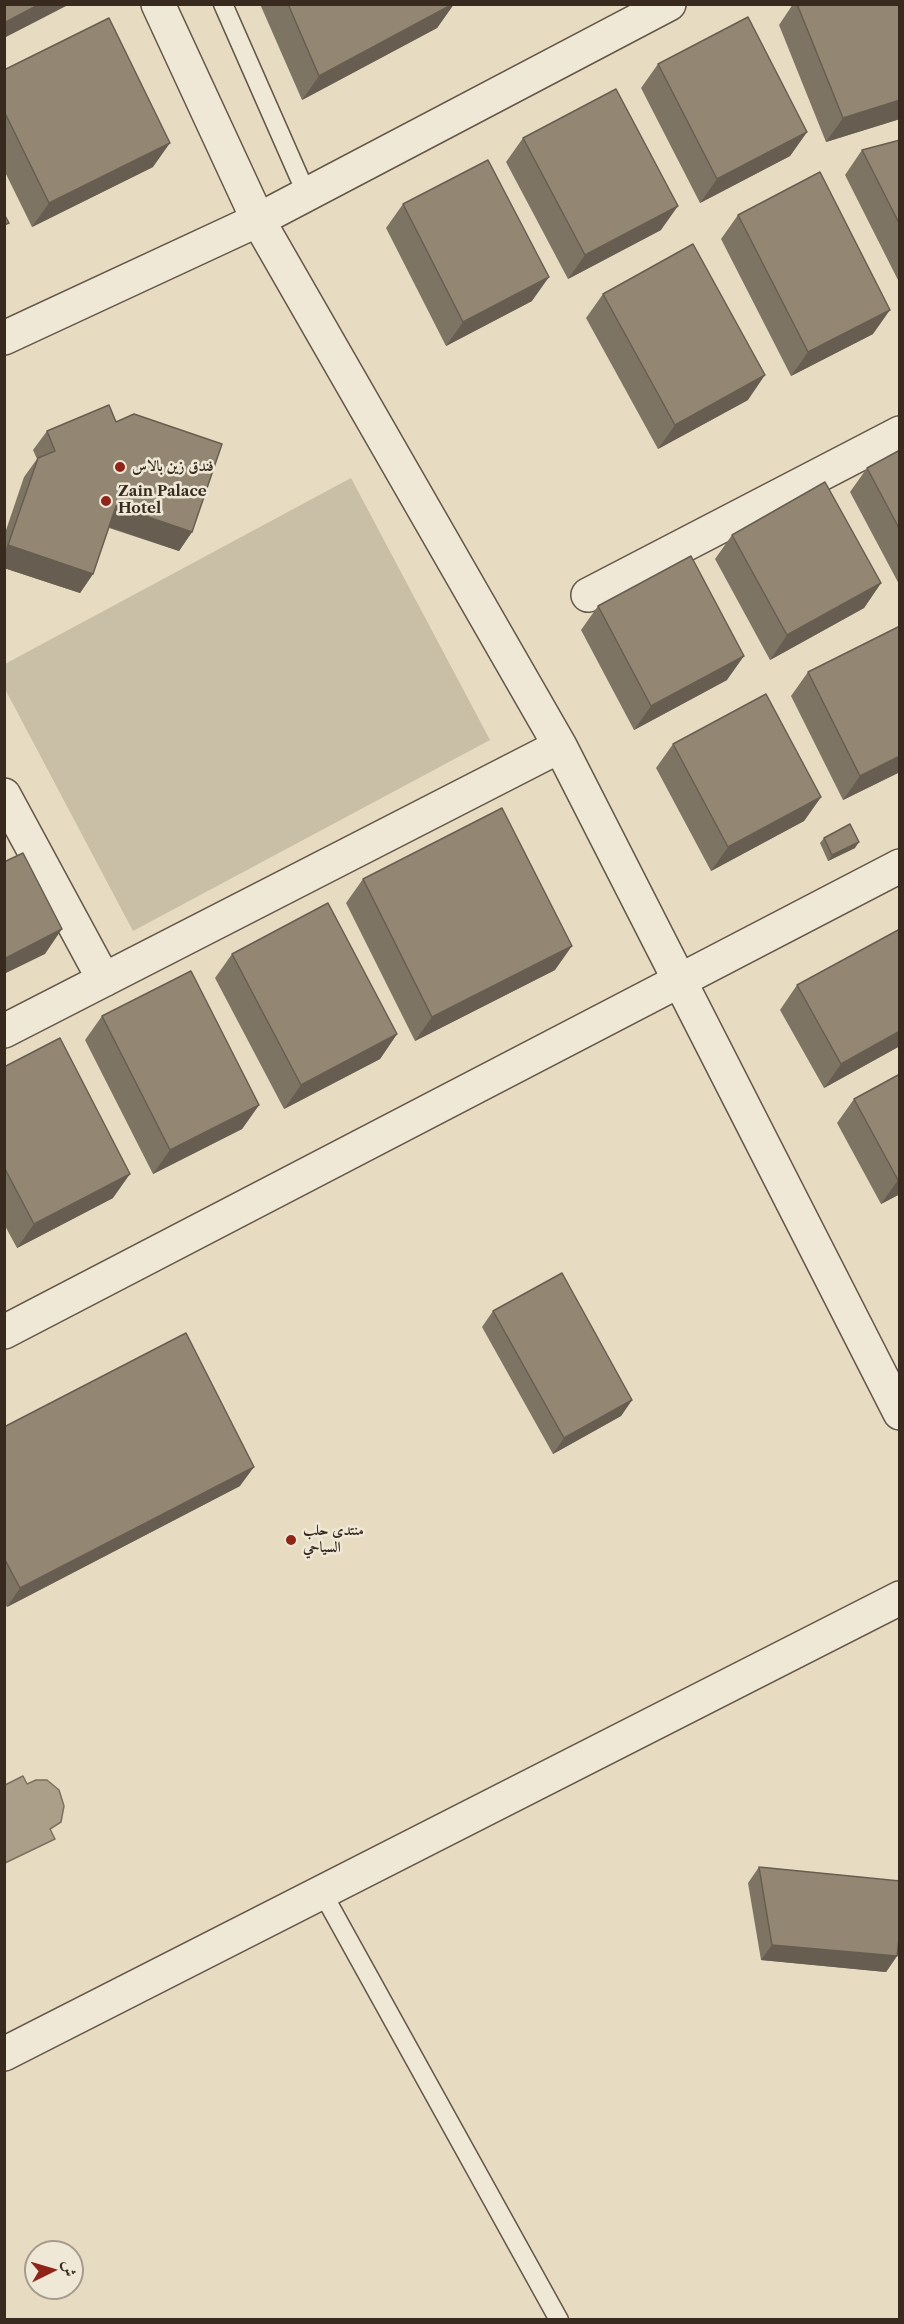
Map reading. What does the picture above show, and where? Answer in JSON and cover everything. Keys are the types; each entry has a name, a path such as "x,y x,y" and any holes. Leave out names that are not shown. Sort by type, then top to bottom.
{"street":[{"path":"158,4 258,220 560,746 900,1413"},
{"path":"4,338 258,220 669,4"},
{"path":"588,595 900,433"},
{"path":"4,1031 560,746"},
{"path":"4,795 104,980"},
{"path":"4,1332 900,866"},
{"path":"4,2054 900,1598"}],"lane":[{"path":"223,4 307,195"},
{"path":"322,1892 559,2319"}],"shaded area":[{"path":"351,478 490,740 133,931 5,689 5,664"},
{"path":"23,1776 27,1784 36,1780 47,1780 59,1790 64,1806 61,1822 50,1829 55,1839 5,1863 5,1785"}],"building":[{"path":"4,4 40,4 4,23"},
{"path":"288,4 453,4 319,76"},
{"path":"797,4 900,4 900,100 843,118"},
{"path":"748,17 807,132 717,179 658,64"},
{"path":"109,18 170,143 49,203 4,111 4,70"},
{"path":"616,89 678,206 585,255 523,138"},
{"path":"900,140 900,225 862,150"},
{"path":"488,160 549,277 463,322 403,204"},
{"path":"820,172 890,310 808,352 738,215"},
{"path":"4,214 9,223 4,225"},
{"path":"693,244 765,375 675,425 603,294"},
{"name":"Zain Palace Hotel","path":"109,405 116,422 134,414 222,444 192,532 116,506 93,574 8,545 38,458 55,451 47,431"},
{"path":"900,450 900,530 867,468"},
{"path":"825,482 881,583 787,635 732,535"},
{"path":"691,556 744,656 651,706 598,606"},
{"path":"900,626 900,756 860,776 808,672"},
{"path":"766,694 821,797 728,847 673,744"},
{"path":"502,808 572,946 432,1017 363,879"},
{"path":"850,824 859,842 832,855 824,838"},
{"path":"23,853 62,929 4,959 4,862"},
{"path":"328,903 397,1034 301,1085 232,954"},
{"path":"900,929 900,1031 841,1064 797,985"},
{"path":"191,971 259,1105 170,1150 102,1016"},
{"path":"60,1038 130,1174 34,1224 4,1167 4,1067"},
{"path":"900,1074 900,1179 898,1180 854,1099"},
{"path":"562,1273 632,1400 564,1438 493,1311"},
{"path":"186,1333 254,1467 20,1588 4,1558 4,1427"},
{"path":"759,1867 900,1881 900,1930 897,1956 772,1945"}],"place":[{"name":"فندق زين بالاس","path":"120,467"},
{"name":"Zain Palace Hotel","path":"106,501"},
{"name":"منتدى حلب السياحي","path":"291,1540"}]}
